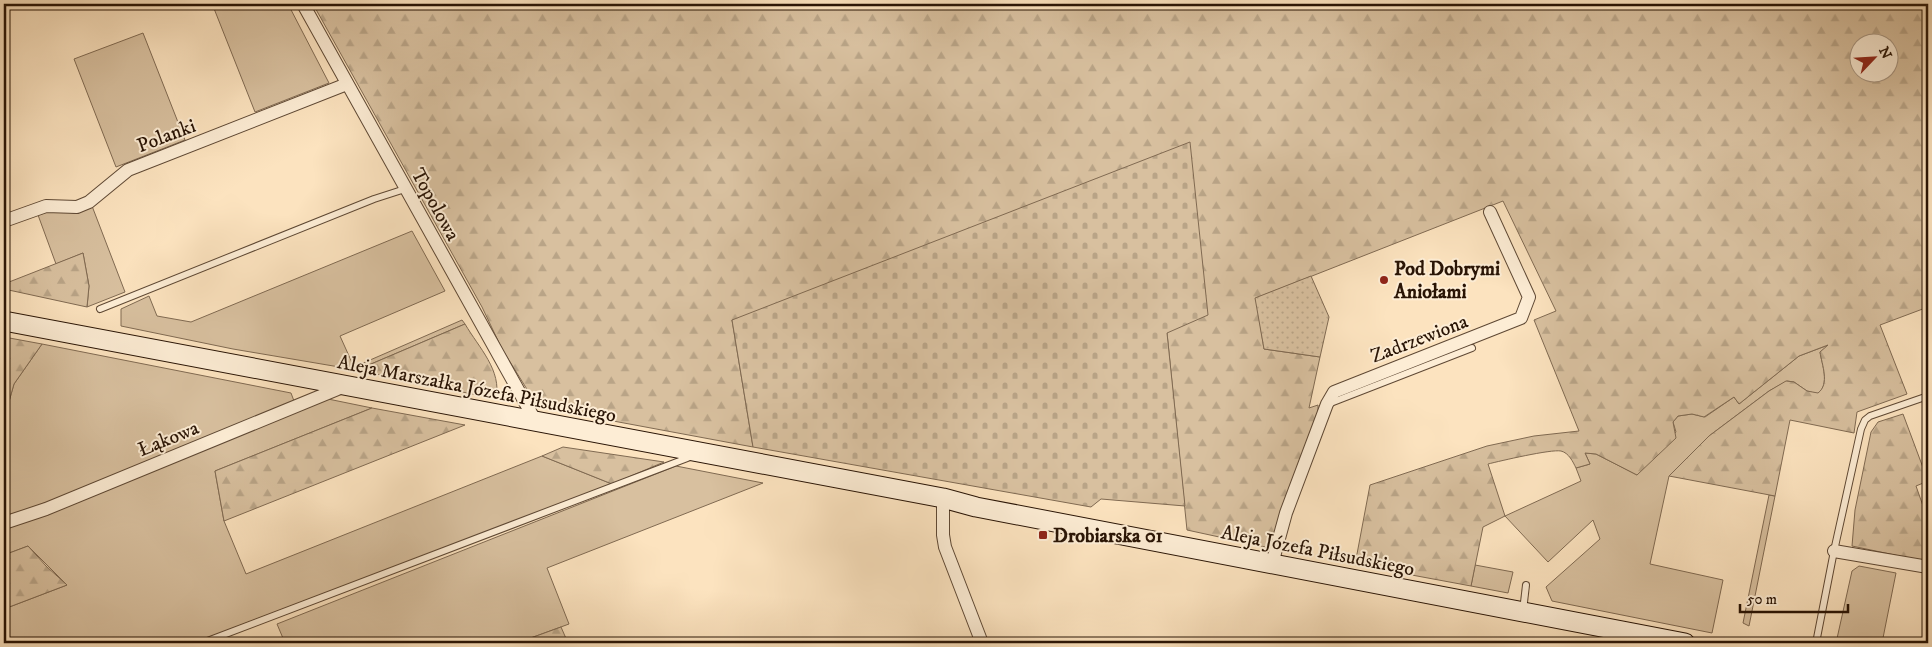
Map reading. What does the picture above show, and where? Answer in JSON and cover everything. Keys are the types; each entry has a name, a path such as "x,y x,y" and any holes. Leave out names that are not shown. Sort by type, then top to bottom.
{"main road":[{"name":"Aleja Marszałka Józefa Piłsudskiego","path":"4,320 943,498"},
{"name":"Aleja Józefa Piłsudskiego","path":"943,498 976,507 1685,643"}],"street":[{"name":"Topolowa","path":"303,4 536,422"},
{"name":"Polanki","path":"4,221 46,206 76,207 89,202 128,170 347,84"},
{"name":"Zadrzewiona","path":"1327,404 1334,392 1521,318 1529,298 1490,212"},
{"name":"Łąkowa","path":"4,523 46,509 346,386"},
{"path":"1272,564 1286,513 1327,404"},
{"path":"943,498 943,536 945,547 982,643"},
{"path":"1834,551 1928,567"}],"lane":[{"path":"100,309 374,199 406,189"},
{"path":"1327,404 1472,348"},
{"path":"1816,643 1860,430 1865,420 1870,416 1928,396"},
{"path":"202,643 698,453"},
{"path":"1523,612 1526,585"}],"green space":[{"path":"218,4 288,4 329,83 255,112 213,6"},
{"path":"313,4 1928,4 1928,307 1880,325 1907,394 1857,412 1854,433 1790,420 1775,496 1669,476 1709,436 1769,391 1786,381 1794,382 1807,391 1818,393 1824,385 1820,352 1828,345 1799,356 1739,404 1734,397 1704,417 1692,414 1678,416 1673,422 1676,438 1637,475 1596,454 1585,453 1590,464 1576,468 1568,456 1561,451 1537,453 1488,464 1505,516 1483,527 1471,586 1347,563 1357,554 1370,485 1487,446 1534,436 1579,431 1534,320 1556,311 1503,201 1256,298 1264,349 1320,357 1309,408 1318,405 1318,413 1270,548 1187,530 1167,333 732,320 753,447 538,407 502,349 482,307"},
{"path":"143,33 185,140 116,167 74,59"},
{"path":"1190,142 1208,315 1167,333 1185,506 1101,499 1091,507 753,447 732,320"},
{"path":"92,206 125,292 87,307 89,286 83,253 56,264 38,215 54,210 74,213"},
{"path":"412,231 445,291 340,336 354,367 462,320 465,324 357,370 233,349 121,326 121,309 149,296 157,316 191,322"},
{"path":"83,253 89,286 87,307 4,289 4,284"},
{"path":"1311,276 1329,317 1320,357 1264,349 1255,298"},
{"path":"465,324 493,369 497,388 496,399 357,370"},
{"path":"4,337 42,344 14,384 8,405 8,425 4,427"},
{"path":"42,344 291,393 294,401 75,492 4,518 4,427 8,425 8,405 14,384"},
{"path":"1831,344 1820,352 1824,385 1818,394 1807,391 1794,382 1787,381 1769,391 1709,436 1669,476 1650,564 1723,580 1712,633 1552,601 1546,587 1600,539 1593,520 1548,562 1505,516 1581,481 1576,468 1590,464 1585,453 1596,454 1637,475 1676,432 1673,422 1678,416 1692,414 1705,417 1734,397 1739,404 1799,356"},
{"path":"328,399 372,408 215,471 224,521 246,574 542,456 612,484 194,643 4,643 4,609 67,585 28,546 4,555 4,529"},
{"path":"372,408 465,425 224,521 215,471"},
{"path":"1903,414 1928,481 1916,486 1928,520 1928,558 1923,561 1852,546 1855,510 1871,432 1878,422"},
{"path":"563,447 664,462 612,484 542,456"},
{"path":"676,466 763,483 547,568 569,624 517,643 285,643 277,624"},
{"path":"1769,495 1775,496 1749,626 1743,623"},
{"path":"28,546 67,585 4,609 4,555"},
{"path":"1475,565 1513,572 1508,593 1471,586"},
{"path":"1859,566 1896,573 1882,643 1836,643 1852,571"},
{"path":"561,627 568,643 517,643"}],"place":[{"name":"Pod Dobrymi Aniołami","path":"1384,280"},
{"name":"Drobiarska 01","path":"1043,535"}]}
